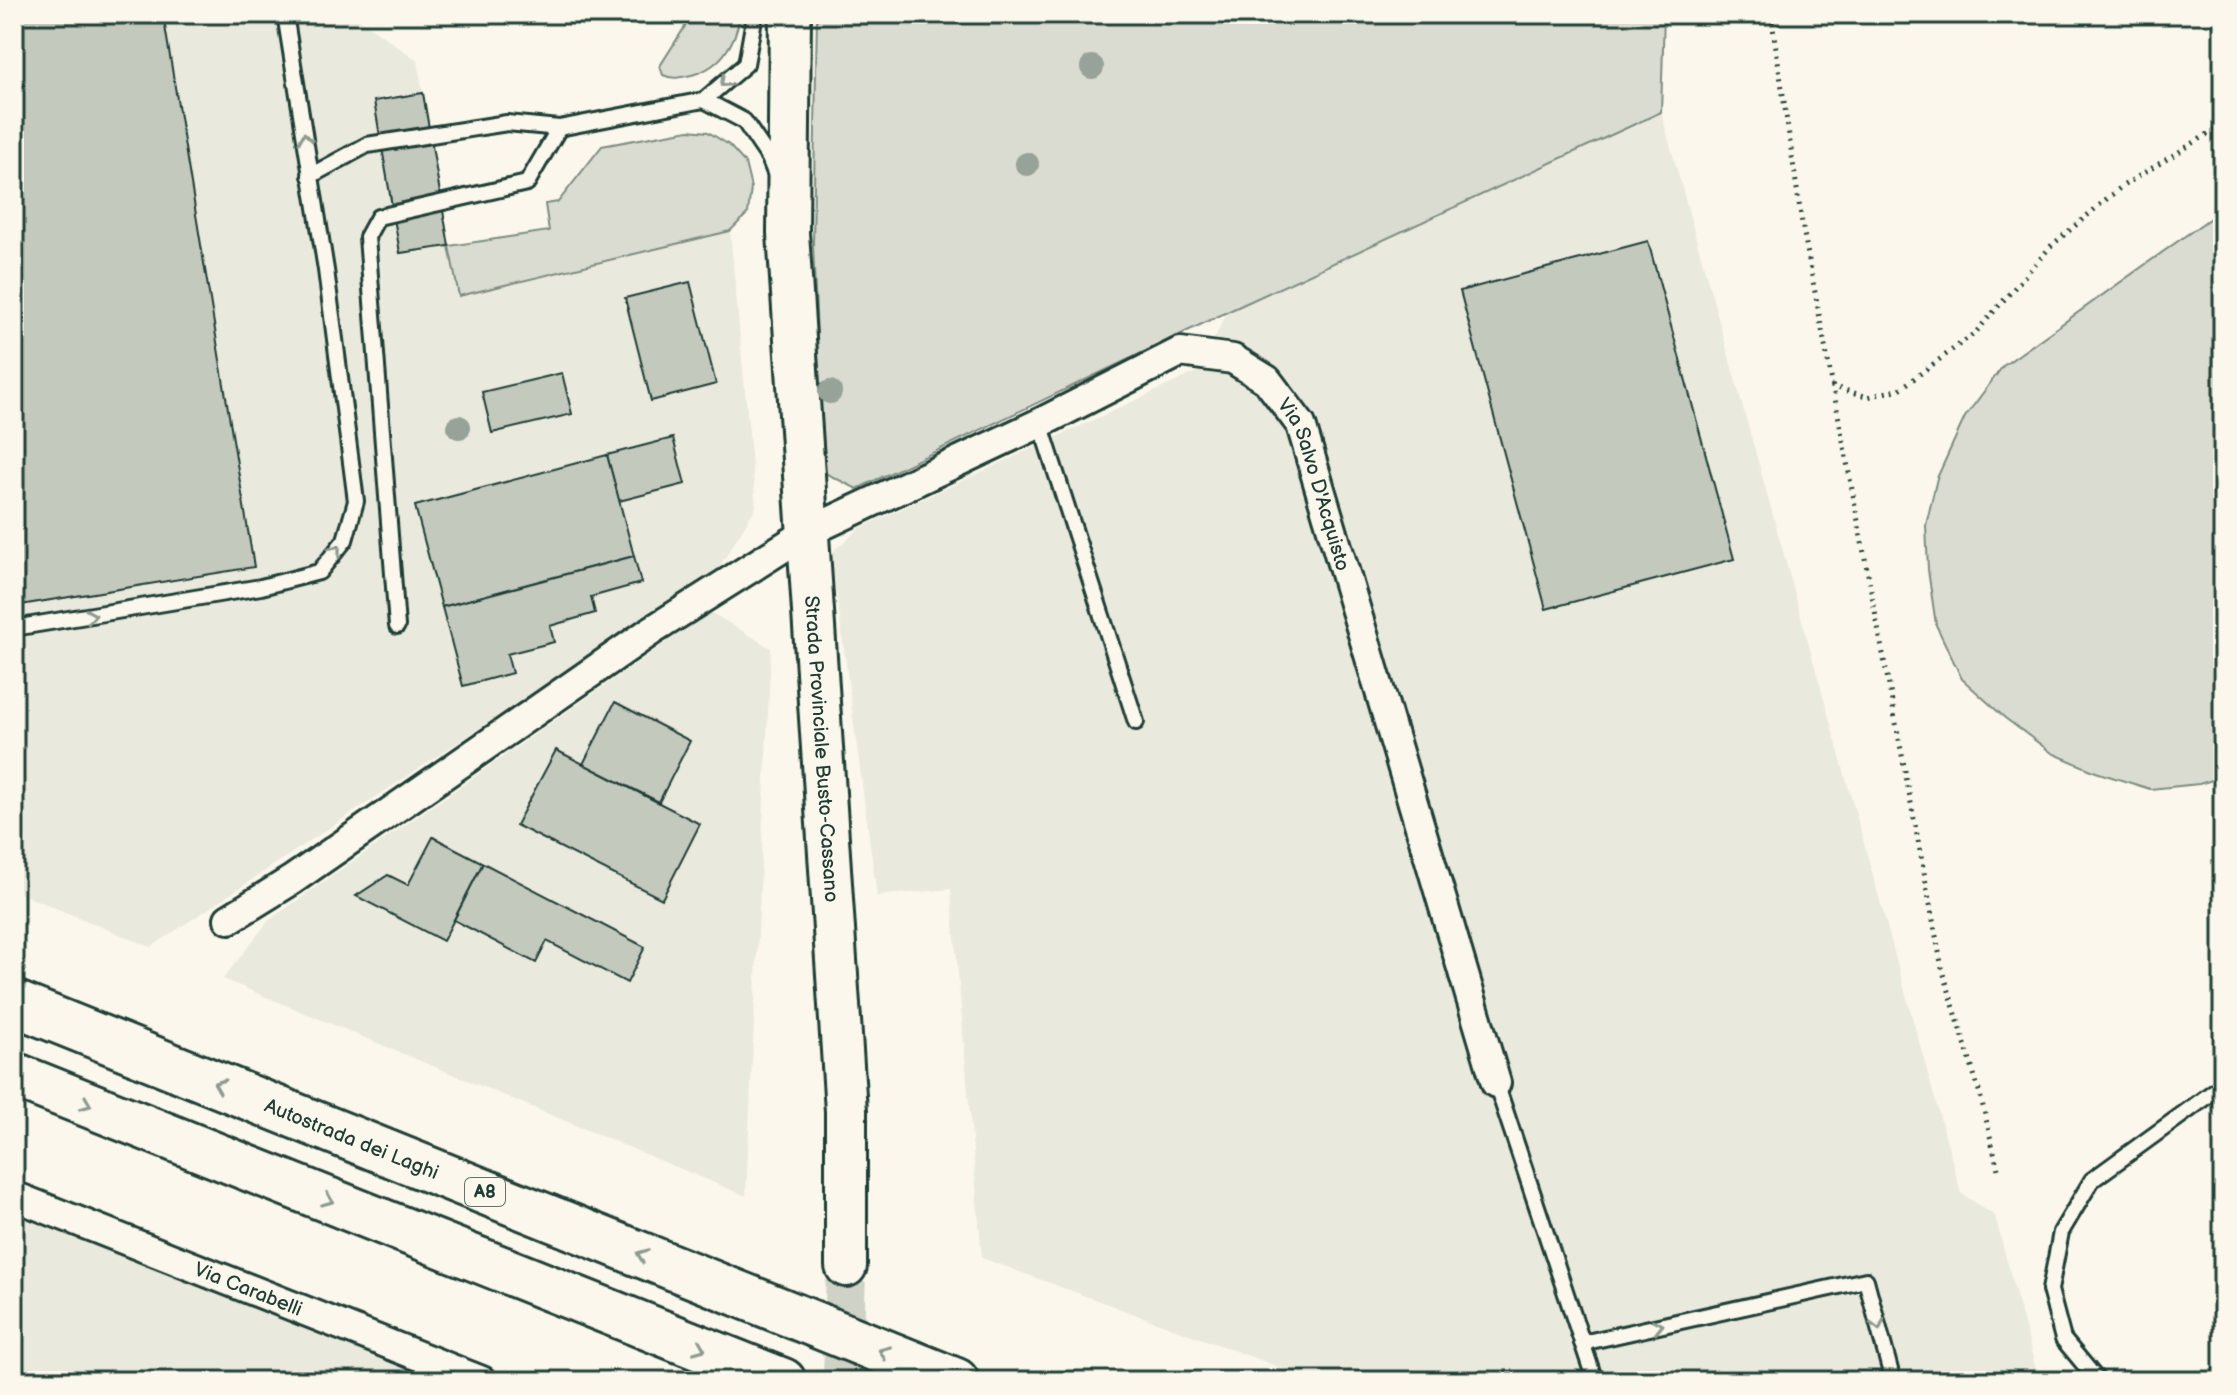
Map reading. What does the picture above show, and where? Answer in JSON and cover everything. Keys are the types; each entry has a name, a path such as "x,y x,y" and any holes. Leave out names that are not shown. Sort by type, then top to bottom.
{"highway":[{"name":"Autostrada dei Laghi","path":"14,1003 956,1381"},
{"path":"14,1075 783,1381"}],"main road":[{"name":"Strada Provinciale Busto-Cassano","path":"790,14 788,218 806,533 846,1111 846,1266"}],"street":[{"name":"Via Salvo D'Acquisto","path":"229,919 305,871 651,631 806,533 1040,423 1180,352 1233,359 1267,380 1301,425 1496,1083"},
{"name":"Via Carabelli","path":"14,1196 482,1381"}],"lane":[{"path":"14,628 261,587 319,572 345,540 356,501 326,270 285,14"},
{"path":"310,176 367,145 507,123 559,128 704,100 746,64 755,14"},
{"path":"704,100 744,121 769,158 788,218"},
{"path":"397,626 367,237 378,217 527,183 559,128"},
{"path":"1040,423 1136,722"},
{"path":"1496,1083 1595,1381"},
{"path":"2098,1381 2063,1339 2050,1290 2061,1232 2092,1180 2223,1085"},
{"path":"1582,1343 1866,1280 1893,1381"}],"path":[{"path":"1771,14 1802,223 1831,386 1942,968 1988,1120 1998,1169"},
{"path":"1831,386 1868,397 1900,389 1976,332 2051,246 2121,187 2223,125"}],"shaded area":[{"path":"14,14 352,14 417,60 459,296 730,231 756,507 718,569 151,947 14,891"},
{"path":"693,14 740,14 735,36 724,54 708,68 677,78 663,75 660,66"},
{"path":"817,14 1664,14 1661,112 1227,312 857,489 823,472 813,245"},
{"path":"1661,112 1961,1193 1995,1216 2039,1381 1300,1381 1290,1371 982,1258 951,889 877,896 831,553 860,528 1199,371 1227,312"},
{"path":"689,130 708,132 729,145 745,163 751,188 748,213 730,231 459,296 449,246 549,231 545,204 558,202 602,146"},
{"path":"2223,209 2223,777 2199,784 2150,789 2096,772 2052,753 2005,718 1962,679 1936,625 1928,570 1926,525 1937,478 1965,417 2003,366"},
{"path":"710,612 771,648 746,1196 223,979 269,920"},
{"path":"14,1187 528,1381 14,1381"}],"building":[{"path":"14,14 163,14 254,567 14,606"},
{"path":"423,93 449,246 400,253 374,101"},
{"path":"1648,241 1734,559 1546,609 1460,291"},
{"path":"690,282 716,384 651,401 625,298"},
{"path":"562,373 572,414 492,433 482,392"},
{"path":"673,438 685,484 619,501 607,455"},
{"path":"607,455 634,556 442,607 415,506"},
{"path":"634,556 641,583 591,597 595,613 550,626 554,642 507,654 512,673 463,686 442,607"},
{"path":"615,702 690,741 659,802 583,764"},
{"path":"556,750 700,824 662,899 516,825"},
{"path":"433,837 483,863 443,941 356,896 388,875 408,885"},
{"path":"483,863 645,947 627,983 547,941 536,963 454,920"}],"tunnel":[{"path":"843,1381 846,1266"}]}
